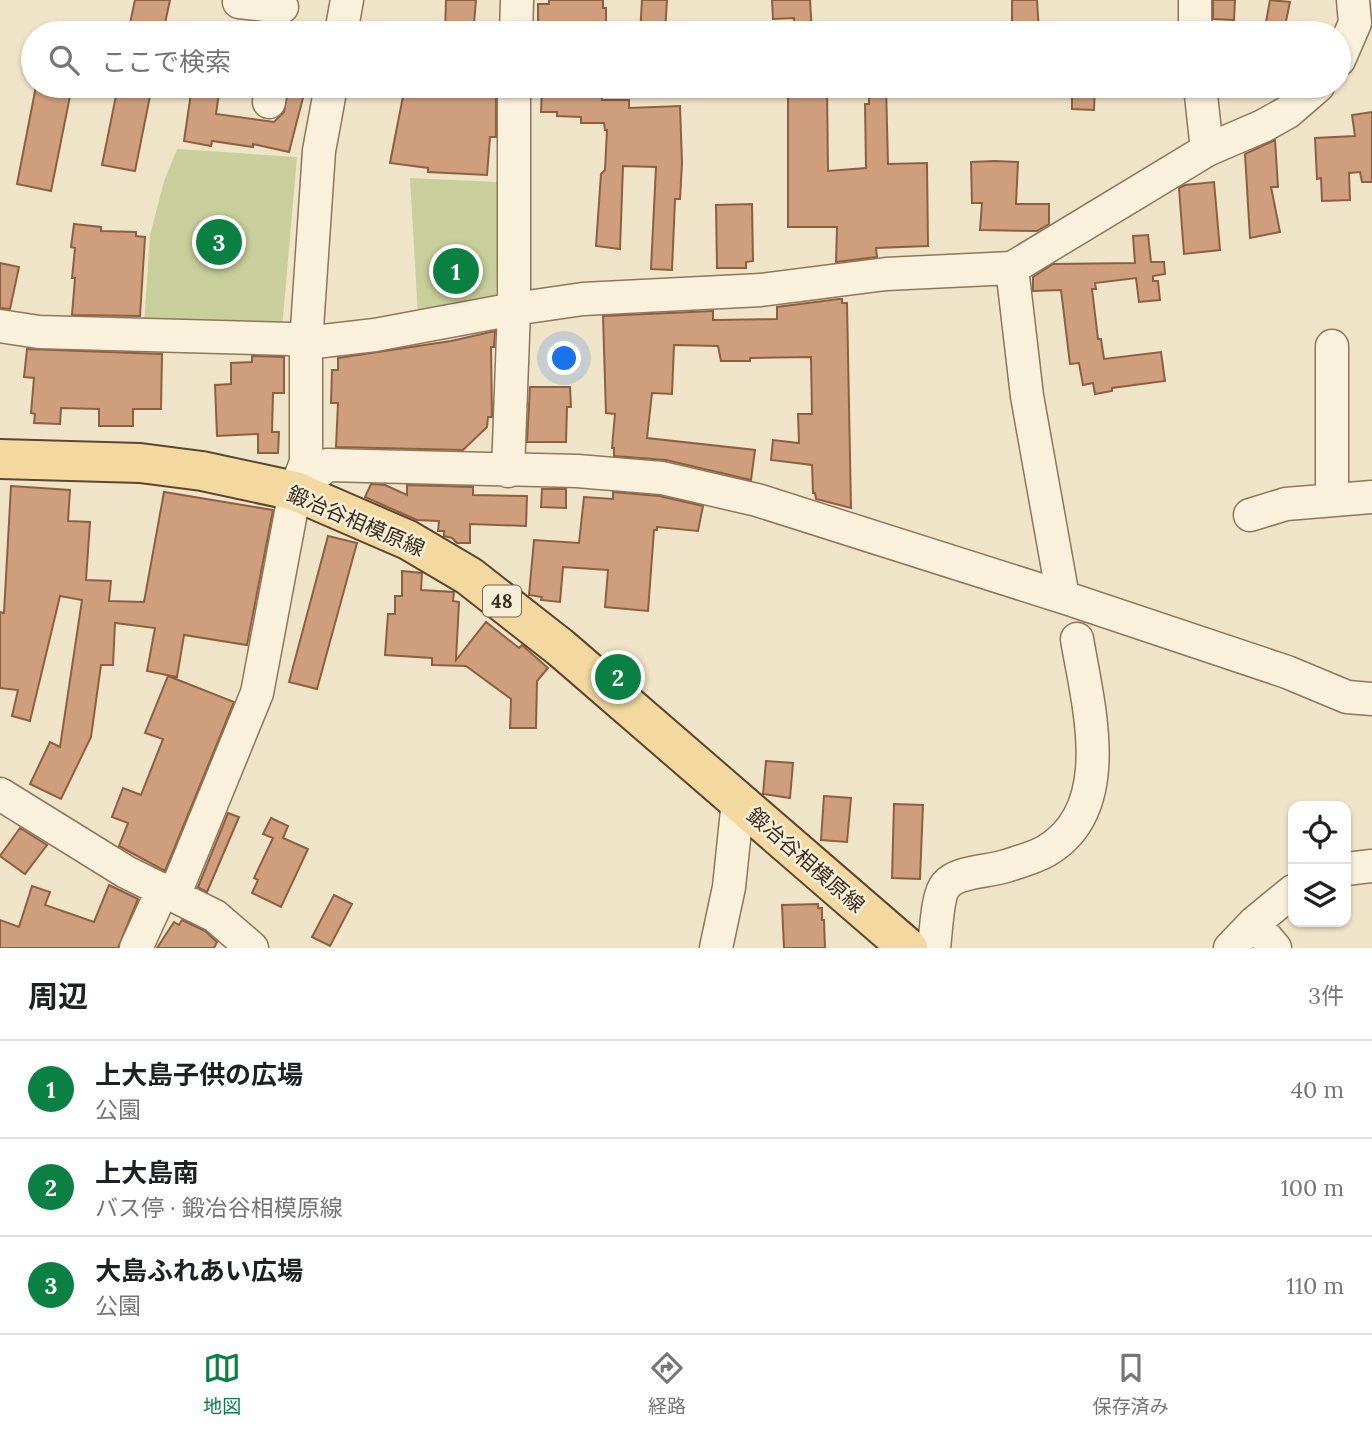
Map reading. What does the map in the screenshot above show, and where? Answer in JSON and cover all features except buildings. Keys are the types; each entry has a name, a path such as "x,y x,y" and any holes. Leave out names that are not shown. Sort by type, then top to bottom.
{"main road":[{"name":"鍛冶谷相模原線","path":"0,459 140,463 202,471 295,491 408,540 469,576 561,648 908,948"}],"street":[{"path":"343,21 347,0"},
{"path":"516,21 517,0"},
{"path":"1195,0 1195,21"},
{"path":"239,2 284,17"},
{"path":"1351,35 1360,17"},
{"path":"136,948 168,892 257,693 295,491 306,461 306,343 319,151 329,98"},
{"path":"508,471 514,309 514,98"},
{"path":"1201,98 1207,150"},
{"path":"0,326 39,332 290,339 306,343 375,335 583,299 761,290 886,274 1012,268 1207,150 1288,112 1304,98"},
{"path":"1012,268 1027,396 1063,597"},
{"path":"1332,346 1332,500"},
{"path":"295,491 327,465 577,471 676,481 757,499 1287,672 1347,697 1372,699"},
{"path":"1250,515 1286,504 1372,497"},
{"path":"934,948 943,888 951,879 1004,867 1045,852 1078,820 1088,801 1093,733 1077,639"},
{"path":"0,794 126,872 215,916 252,948"},
{"path":"716,948 729,887 738,801"},
{"path":"1351,868 1372,866"},
{"path":"1230,948 1254,923 1288,895"},
{"path":"1254,923 1275,948"}],"green space":[{"path":"177,149 297,157 282,329 144,324 150,235 164,181"},
{"path":"410,178 499,182 496,303 418,317"}],"place":[{"name":"大島ふれあい広場","path":"219,242"},
{"name":"上大島子供の広場","path":"456,271"},
{"name":"上大島南","path":"618,677"}]}
